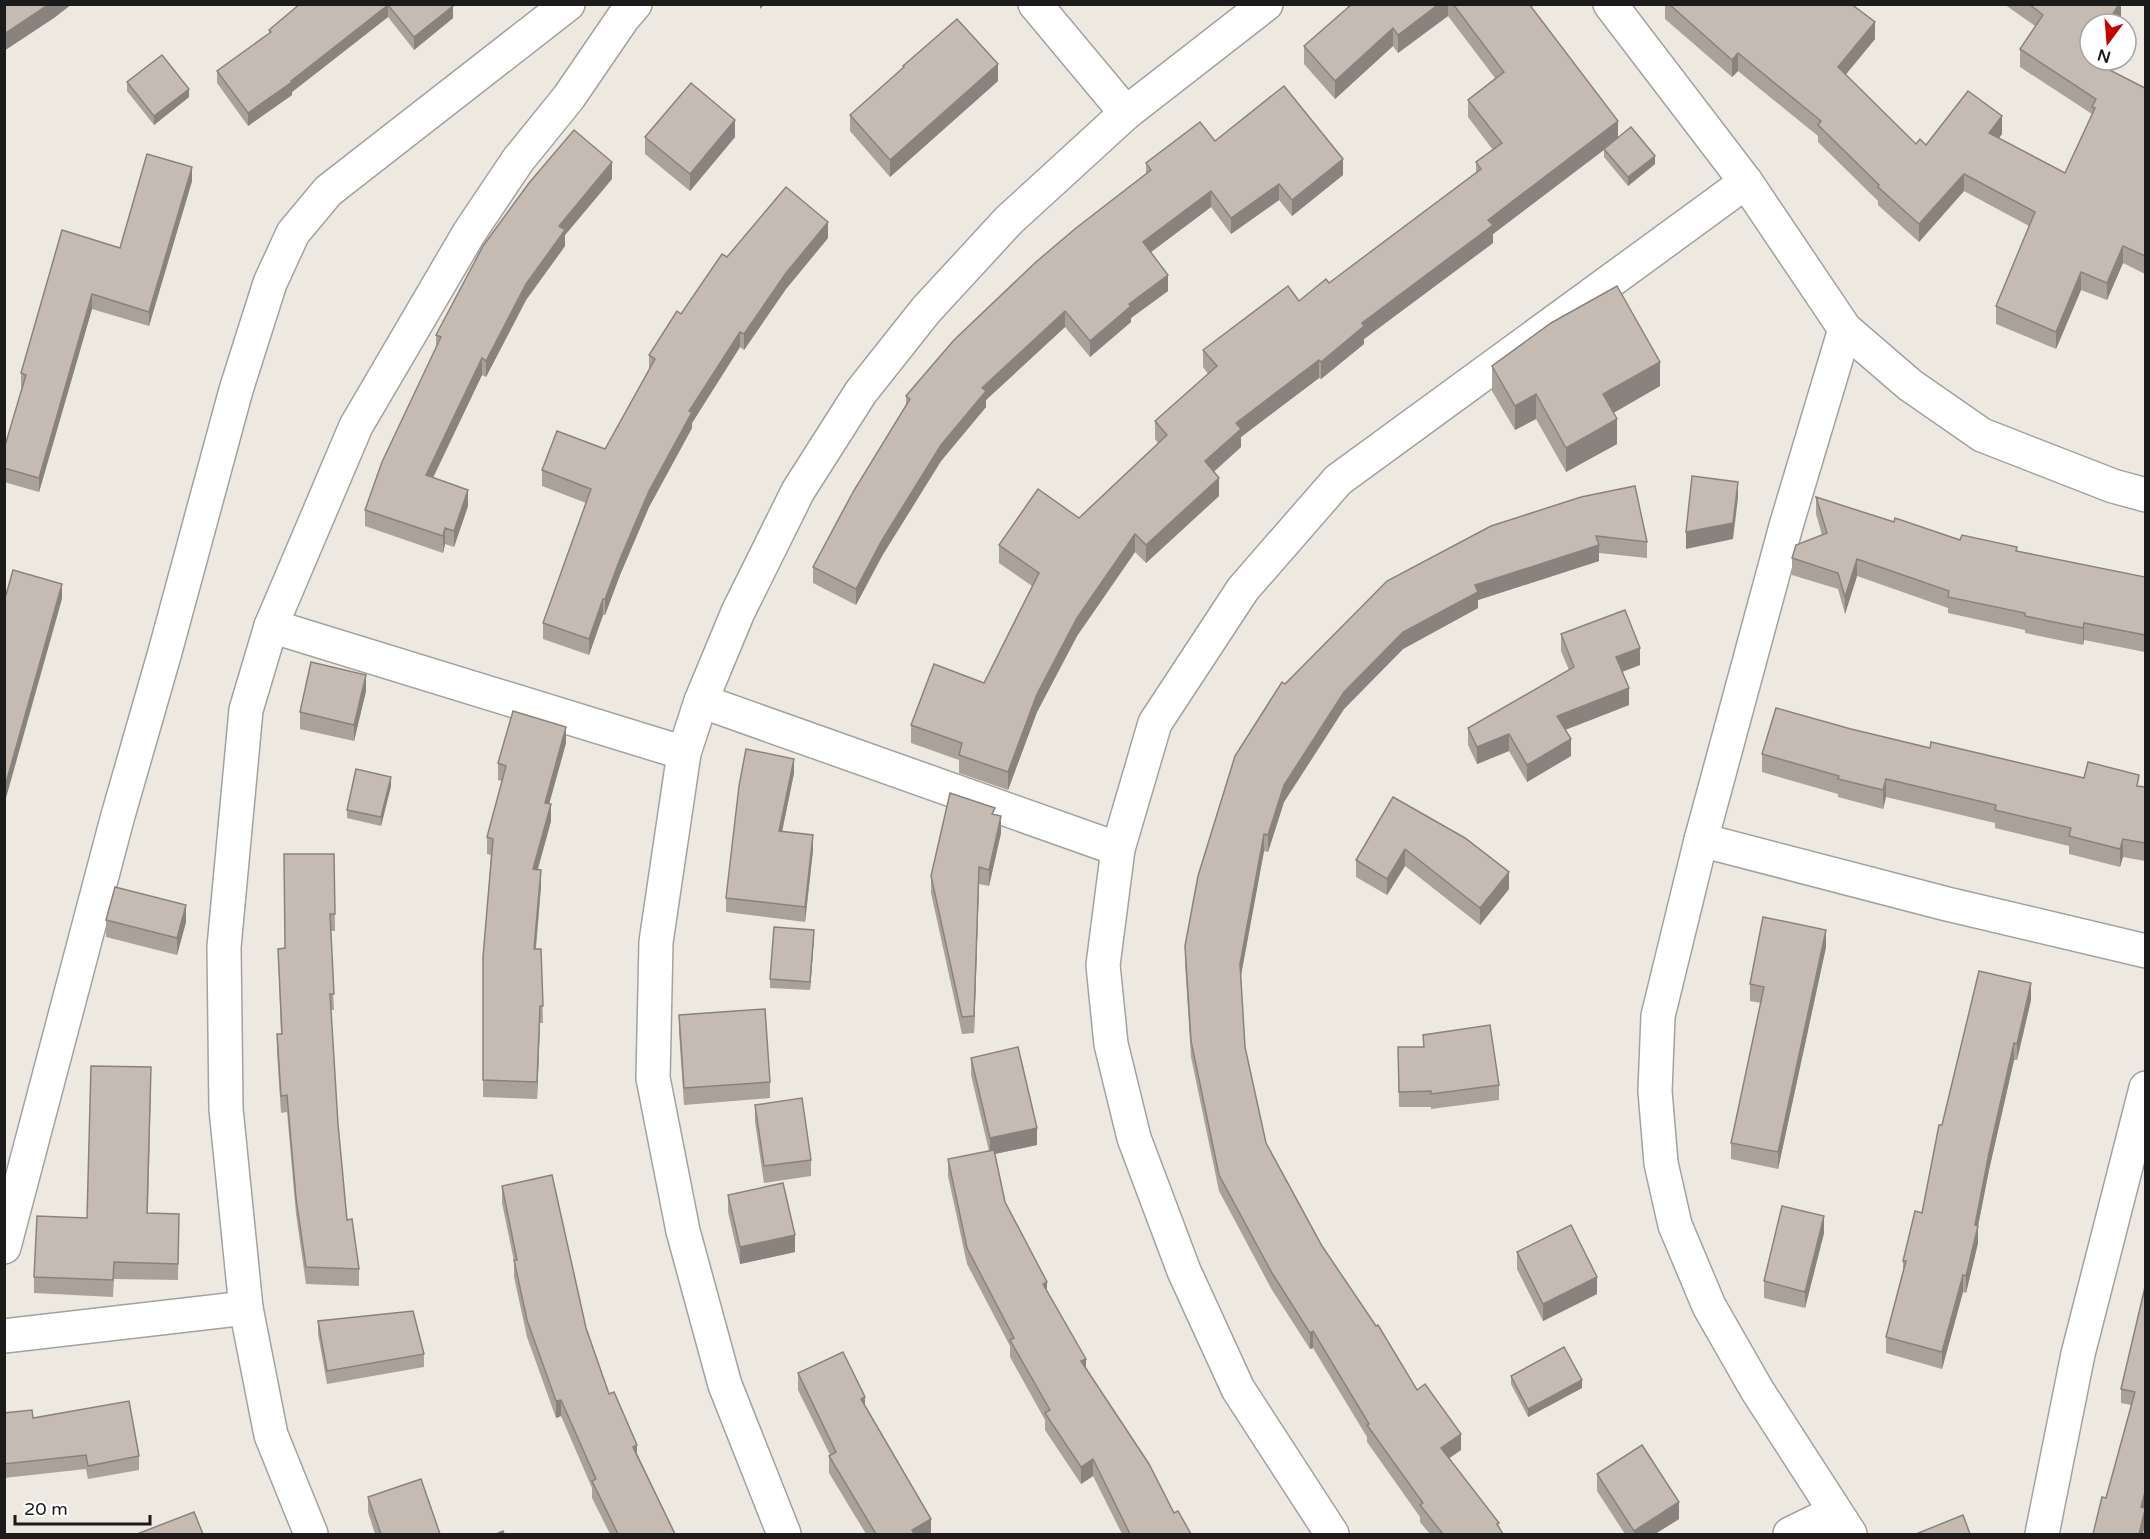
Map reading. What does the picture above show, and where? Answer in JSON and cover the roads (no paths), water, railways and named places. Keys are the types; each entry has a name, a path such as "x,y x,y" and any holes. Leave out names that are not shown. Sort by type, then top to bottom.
{"street":[{"path":"4,1246 114,830 236,390 270,283 293,233 328,191 568,4"},
{"path":"311,1534 271,1435 246,1308 226,1109 224,947 246,711 271,626 356,426 469,233 518,160 569,97 635,4"},
{"path":"1035,4 1126,112"},
{"path":"784,1534 725,1385 683,1231 653,1078 656,942 684,753 701,701 738,612 798,491 861,392 926,310 1009,220 1126,112 1266,4"},
{"path":"1610,4 1746,182 1845,329 1910,385 1982,435 2113,486 2145,495"},
{"path":"1332,1534 1238,1389 1184,1271 1134,1138 1111,1044 1103,965 1118,849 1155,723 1243,589 1338,480 1746,182"},
{"path":"1790,1534 1843,1523 1757,1390 1708,1306 1675,1225 1661,1163 1655,1091 1658,1016 1701,840 1786,526 1845,329"},
{"path":"271,626 684,753"},
{"path":"701,701 1118,849"},
{"path":"1701,840 1947,904 2145,951"},
{"path":"2042,1534 2078,1354 2145,1088"},
{"path":"4,1336 246,1308"}]}
